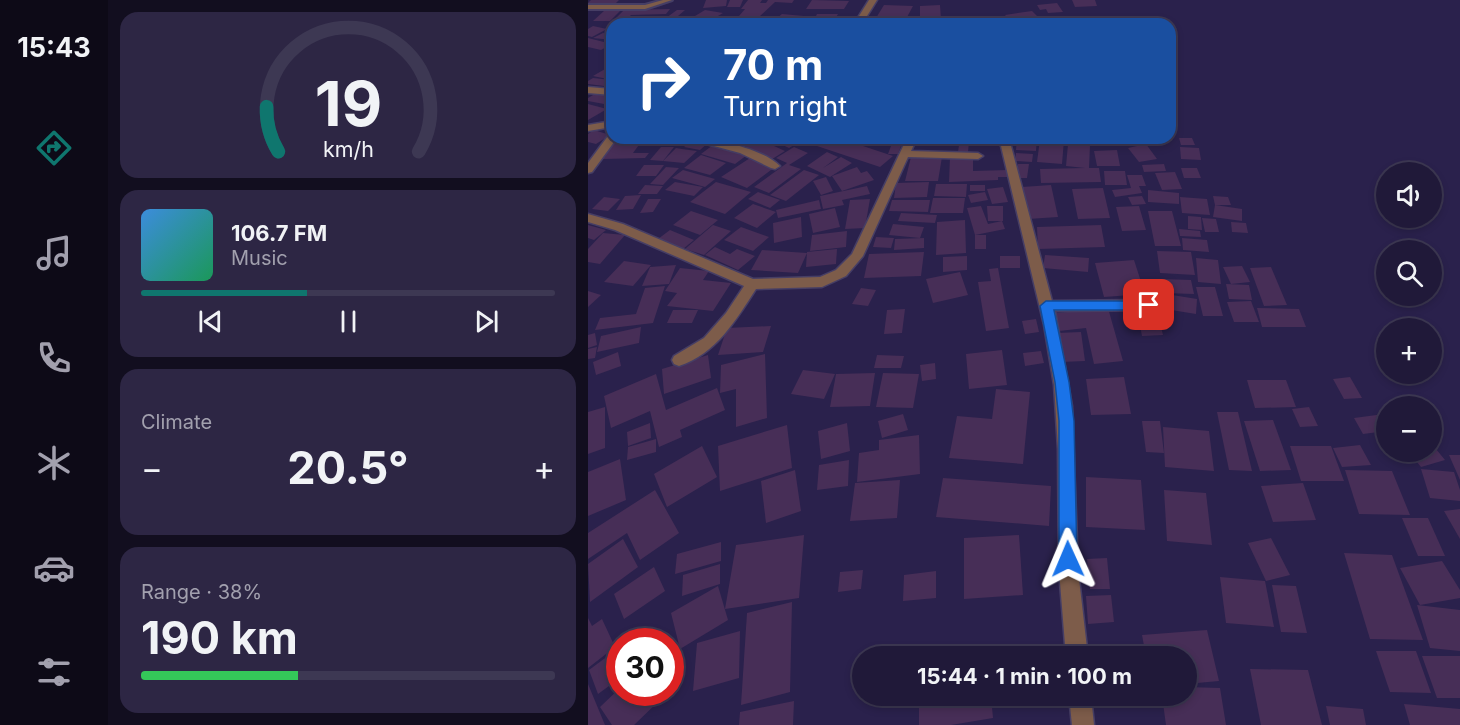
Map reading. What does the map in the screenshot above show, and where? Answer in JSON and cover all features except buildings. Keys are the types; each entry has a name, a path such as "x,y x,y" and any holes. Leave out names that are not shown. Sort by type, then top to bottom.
{"street":[{"path":"862,18 873,0"},
{"path":"588,90 606,92"},
{"path":"588,128 606,125"},
{"path":"588,170 608,144"},
{"path":"714,144 744,151 775,166"},
{"path":"588,218 619,227 752,284 822,282 840,273 857,256 909,144"},
{"path":"1005,144 1046,306 1062,382 1066,421 1068,559 1076,646"},
{"path":"904,154 978,156"},
{"path":"679,360 714,336 731,317 752,284"},
{"path":"1046,306 1149,305"},
{"path":"1081,706 1083,725"}],"lane":[{"path":"588,7 645,7 669,0"}],"route":[{"path":"1068,559 1066,421 1062,382 1046,306 1149,305"}]}
